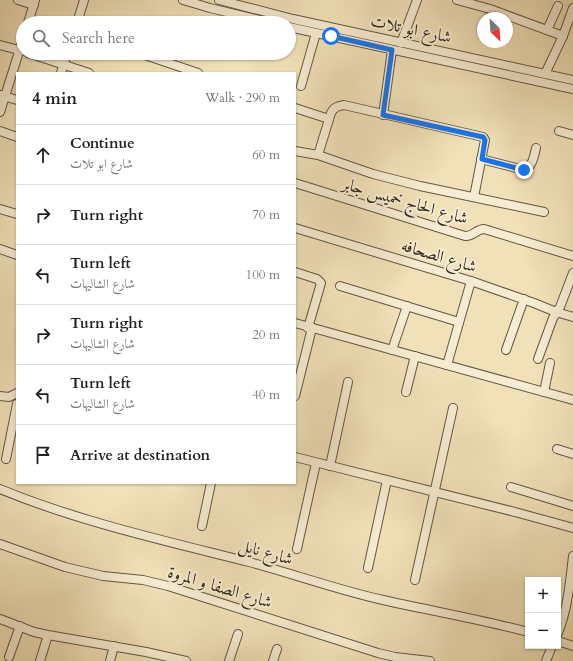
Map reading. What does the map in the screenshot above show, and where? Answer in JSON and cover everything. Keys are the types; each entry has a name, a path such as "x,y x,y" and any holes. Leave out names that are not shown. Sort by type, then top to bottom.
{"street":[{"path":"18,0 35,2 30,16"},
{"path":"79,16 84,0"},
{"path":"183,0 243,16"},
{"name":"شارع ابو تلات","path":"219,0 281,16"},
{"path":"401,43 417,0"},
{"path":"457,0 469,2 495,12"},
{"path":"490,9 492,0"},
{"path":"547,30 558,6"},
{"path":"545,74 563,36 573,8"},
{"name":"شارع ابو تلات","path":"296,20 573,80"},
{"path":"513,20 563,36"},
{"name":"شارع ابو تلات","path":"296,29 573,89"},
{"path":"301,86 316,33"},
{"path":"0,45 16,50"},
{"path":"418,56 421,47"},
{"path":"383,115 392,50"},
{"path":"0,112 2,96 17,60"},
{"path":"51,60 86,72"},
{"path":"61,72 65,60"},
{"path":"160,60 195,72"},
{"path":"2,96 16,100"},
{"path":"318,155 334,108 344,104 383,115 483,137 485,140 474,197"},
{"path":"296,108 329,119"},
{"path":"0,131 16,137"},
{"path":"559,131 573,135"},
{"path":"482,159 524,170 532,163 536,148"},
{"path":"296,151 318,155 373,174 420,186 544,212"},
{"name":"شارع الحاج خميس جابر","path":"296,183 465,236 470,236 478,229 484,229 573,256"},
{"path":"0,209 16,214"},
{"name":"شارع الصحافه","path":"296,228 470,281 573,317"},
{"path":"0,249 16,254"},
{"path":"296,272 317,279 321,283 297,379"},
{"path":"538,359 552,318 560,307 573,273"},
{"path":"447,365 470,281"},
{"path":"340,286 460,322"},
{"path":"506,350 524,299"},
{"path":"392,350 407,306"},
{"path":"296,323 573,400"},
{"path":"406,392 415,356"},
{"path":"544,392 550,363"},
{"path":"330,466 348,382"},
{"path":"0,396 9,397 16,394"},
{"path":"415,580 453,408"},
{"path":"6,459 16,409"},
{"path":"557,449 573,454"},
{"path":"296,457 573,528"},
{"path":"297,548 316,463"},
{"path":"368,568 387,480"},
{"path":"202,526 211,484"},
{"path":"511,487 573,506"},
{"name":"شارع نايل","path":"0,489 36,504 126,531 252,563 364,595 477,619 525,631"},
{"name":"شارع الصفا و المروة","path":"0,544 65,567 108,577 143,580 168,586 378,654 430,661"},
{"path":"561,624 568,597 573,556"},
{"path":"0,619 48,635 114,646 181,660"},
{"path":"9,657 20,626"},
{"path":"229,661 238,634"},
{"path":"40,661 48,635"},
{"path":"561,642 573,646"},
{"path":"110,661 114,646"},
{"path":"273,661 277,649"},
{"path":"546,661 551,649"}],"route":[{"path":"331,36 392,50 383,115 483,137 485,140 482,159 524,170"}]}
